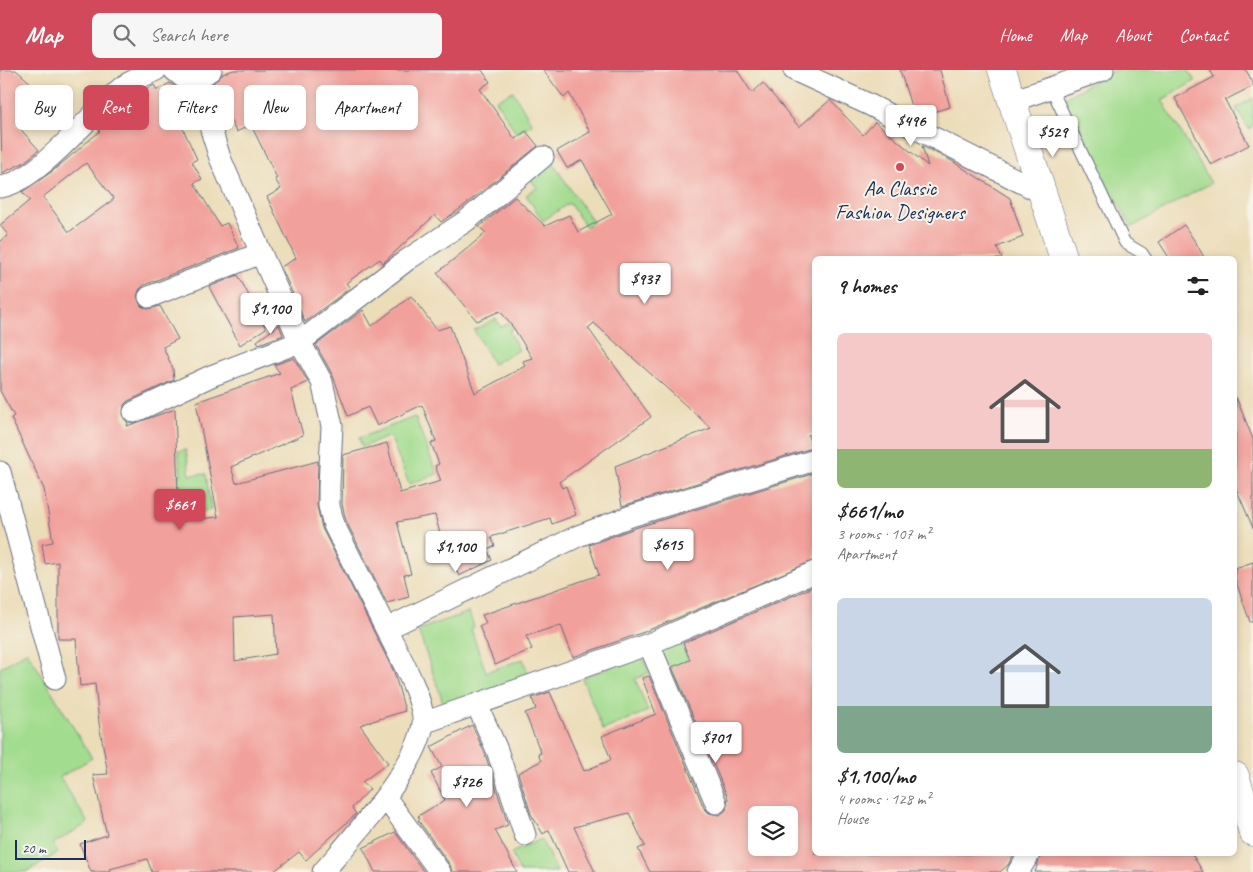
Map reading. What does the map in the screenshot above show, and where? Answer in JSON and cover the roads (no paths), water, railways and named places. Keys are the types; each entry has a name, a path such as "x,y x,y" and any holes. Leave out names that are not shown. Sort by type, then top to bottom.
{"main road":[{"path":"1002,70 1063,256"},
{"path":"1237,782 1253,832"}],"street":[{"path":"0,187 16,182 50,157 123,86 156,70"},
{"path":"174,70 191,84 208,120 220,158 300,342 322,382 330,409 332,426 329,506 334,525 410,676 423,723 408,762 385,797 323,872"},
{"path":"191,84 211,70"},
{"path":"794,70 868,104 1042,193"},
{"path":"1012,101 1103,70"},
{"path":"134,412 212,376 300,342 400,265 466,221 543,157"},
{"path":"149,297 261,253"},
{"path":"386,629 578,536 631,516 812,461"},
{"path":"0,472 55,679"},
{"path":"423,723 649,644 812,573"},
{"path":"649,644 716,804"},
{"path":"476,705 497,750 525,835"},
{"path":"385,797 440,872"}],"lane":[{"path":"1051,88 1125,243 1144,256"}],"place":[{"name":"Aa Classic Fashion Designers","path":"900,167"}]}
